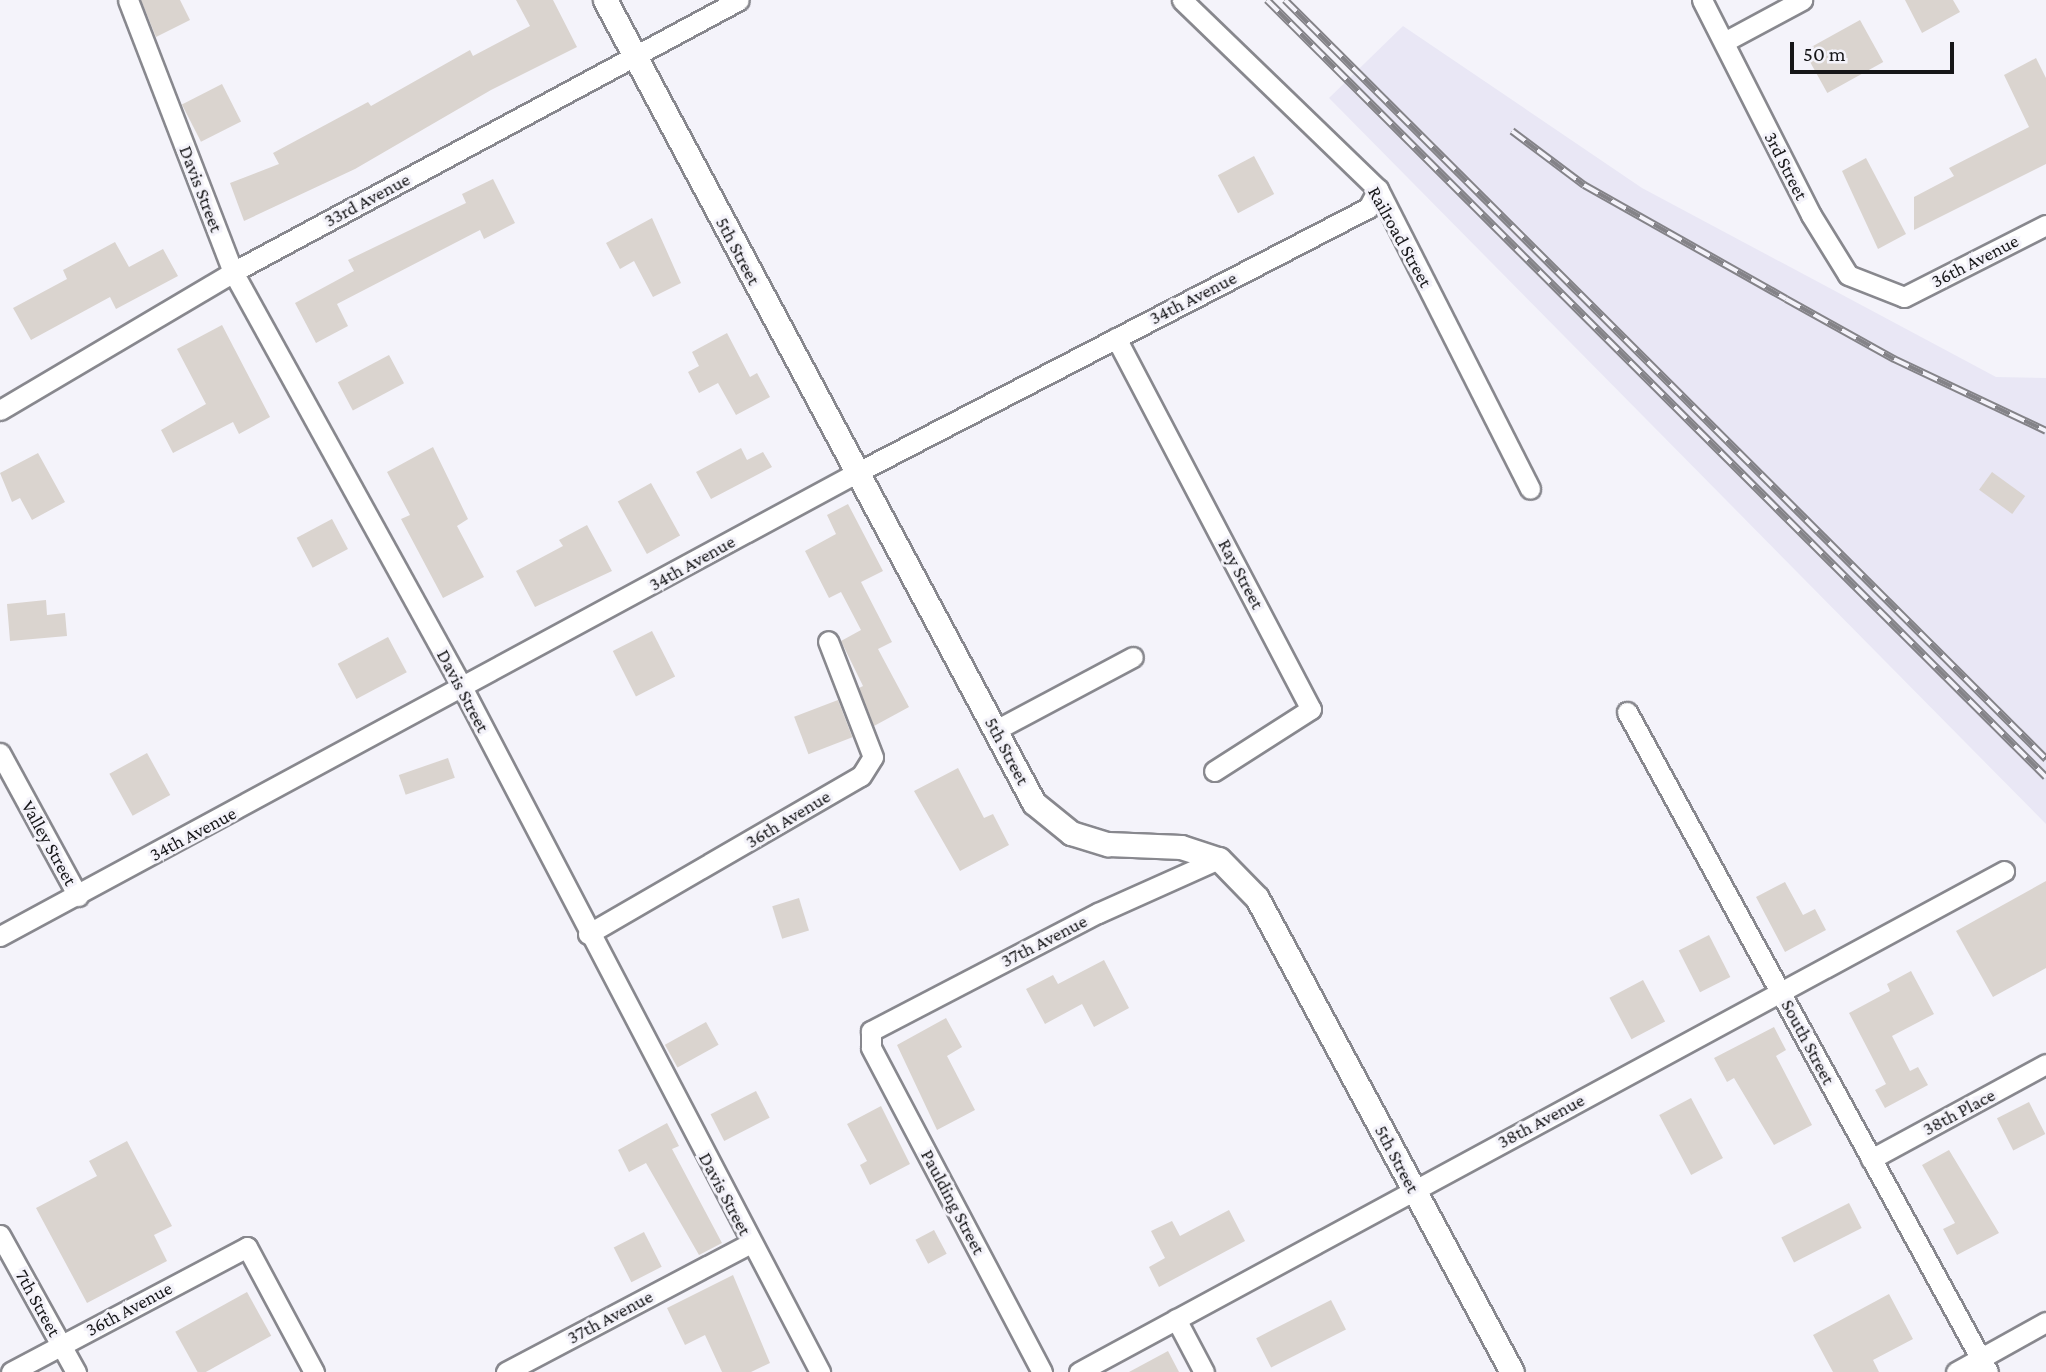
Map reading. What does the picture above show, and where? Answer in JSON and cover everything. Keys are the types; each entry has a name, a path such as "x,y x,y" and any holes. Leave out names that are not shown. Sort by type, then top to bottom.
{"street":[{"name":"Davis Street","path":"128,0 233,272 463,689 588,934 820,1372"},
{"name":"5th Street","path":"605,0 1034,803 1071,833 1108,844 1181,847 1219,859 1257,898 1512,1372"},
{"name":"33rd Avenue","path":"0,410 233,272 739,0"},
{"name":"Railroad Street","path":"1182,0 1378,189 1530,489"},
{"name":"3rd Street","path":"1702,0 1811,215 1848,275 1904,297"},
{"path":"1724,42 1802,0"},
{"name":"34th Avenue","path":"0,936 463,689 856,473 1368,208 1378,189"},
{"name":"36th Avenue","path":"1904,297 2046,225"},
{"name":"Ray Street","path":"1116,338 1311,709 1214,771"},
{"name":"36th Avenue","path":"588,934 861,776 873,757 828,641"},
{"path":"996,730 1133,657"},
{"name":"South Street","path":"1627,712 1984,1365"},
{"name":"Valley Street","path":"0,753 78,896"},
{"name":"37th Avenue","path":"872,1031 1098,913 1219,859"},
{"name":"38th Avenue","path":"1079,1372 2004,871"},
{"name":"Paulding Street","path":"872,1031 871,1047 1042,1372"},
{"name":"38th Place","path":"1871,1159 2046,1064"},
{"name":"7th Street","path":"0,1235 76,1372"},
{"name":"37th Avenue","path":"506,1372 751,1243"},
{"name":"36th Avenue","path":"11,1372 247,1247 314,1372"},
{"path":"1176,1319 1204,1372"},
{"path":"1956,1372 1984,1365 2046,1322"}],"shaded area":[{"path":"1403,26 1642,188 1996,377 2046,378 2046,824 1329,98"}],"building":[{"path":"141,0 180,0 190,20 156,37"},
{"path":"516,0 553,0 577,47 491,90 355,169 244,221 230,183 279,164 273,153 368,102 371,106 470,50 473,56 530,26"},
{"path":"1905,0 1953,0 1960,12 1922,33"},
{"path":"1860,20 1883,62 1827,93 1804,51"},
{"path":"2036,58 2046,78 2046,164 1914,230 1914,197 1954,176 1949,168 2029,127 2004,75"},
{"path":"222,84 241,121 201,142 182,104"},
{"path":"1254,156 1274,194 1238,213 1218,175"},
{"path":"1866,158 1906,234 1878,249 1842,171"},
{"path":"493,179 515,223 484,239 480,230 337,304 348,326 316,343 295,303 354,271 348,260 466,203 462,194"},
{"path":"652,218 681,283 653,297 634,261 620,269 606,243"},
{"path":"115,242 129,267 163,249 178,276 116,309 110,297 31,340 13,308 67,279 63,270"},
{"path":"222,325 270,417 239,434 233,422 173,453 161,430 206,404 177,349"},
{"path":"727,333 750,377 757,373 770,397 736,415 718,383 699,393 688,372 699,366 692,352"},
{"path":"389,355 404,383 353,410 338,382"},
{"path":"433,447 468,519 457,526 484,577 443,598 401,519 410,515 387,472"},
{"path":"741,448 747,460 763,452 772,467 711,499 696,472"},
{"path":"38,453 65,502 32,520 20,498 12,502 0,473"},
{"path":"1992,472 2025,496 2012,514 1979,490"},
{"path":"651,483 680,535 647,554 618,501"},
{"path":"848,504 883,571 861,582 892,642 878,649 909,707 874,726 859,688 863,686 841,641 861,630 841,592 829,598 805,551 836,534 827,515"},
{"path":"332,519 348,549 313,568 297,538"},
{"path":"587,525 612,571 535,607 516,571 563,546 559,540"},
{"path":"46,600 47,615 65,613 67,636 10,641 7,604"},
{"path":"652,631 675,676 636,696 613,651"},
{"path":"388,637 407,672 356,699 338,664"},
{"path":"838,700 852,737 808,754 794,717"},
{"path":"147,753 170,795 133,816 109,774"},
{"path":"448,758 455,778 406,795 399,775"},
{"path":"958,768 984,818 993,814 1009,845 960,871 914,791"},
{"path":"2046,881 2046,968 1993,997 1956,931"},
{"path":"1785,882 1803,915 1815,909 1826,930 1785,952 1756,897"},
{"path":"799,898 809,931 782,939 772,906"},
{"path":"1709,935 1730,977 1700,992 1679,950"},
{"path":"1104,960 1129,1008 1094,1027 1082,1004 1045,1024 1026,989 1053,975 1058,984"},
{"path":"1911,971 1934,1014 1892,1036 1910,1071 1918,1067 1928,1085 1885,1108 1875,1090 1886,1084 1849,1013 1890,991 1887,984"},
{"path":"1643,980 1665,1021 1632,1039 1609,998"},
{"path":"946,1018 962,1047 947,1056 975,1110 937,1130 897,1045"},
{"path":"706,1022 719,1045 677,1068 665,1045"},
{"path":"1774,1027 1786,1050 1776,1056 1812,1125 1774,1145 1734,1078 1727,1082 1714,1058"},
{"path":"756,1091 770,1118 724,1141 711,1114"},
{"path":"1691,1098 1723,1158 1691,1175 1659,1115"},
{"path":"2029,1102 2045,1134 2013,1150 1997,1118"},
{"path":"881,1106 910,1164 870,1185 860,1165 867,1161 847,1124"},
{"path":"667,1123 679,1146 672,1149 722,1243 699,1255 646,1163 629,1172 618,1150"},
{"path":"127,1141 172,1226 154,1235 167,1261 87,1303 36,1208 97,1176 89,1161"},
{"path":"1949,1150 1999,1233 1957,1255 1943,1229 1955,1223 1922,1165"},
{"path":"1849,1203 1862,1228 1794,1262 1781,1238"},
{"path":"1229,1210 1245,1241 1159,1287 1149,1267 1165,1258 1151,1231 1172,1221 1180,1236"},
{"path":"934,1230 947,1254 928,1264 915,1240"},
{"path":"644,1232 662,1267 631,1282 614,1247"},
{"path":"733,1275 770,1363 751,1372 722,1372 705,1335 685,1345 667,1308"},
{"path":"247,1292 271,1336 206,1372 198,1372 175,1332"},
{"path":"1889,1294 1913,1339 1873,1360 1879,1372 1833,1372 1813,1335"},
{"path":"1331,1300 1346,1329 1271,1368 1256,1338"},
{"path":"1168,1351 1179,1372 1129,1372"}],"railway":[{"path":"1267,0 2046,777"},
{"path":"1285,0 2046,759"},
{"path":"1512,131 1584,185 1786,299 1894,359 2046,431"}]}
